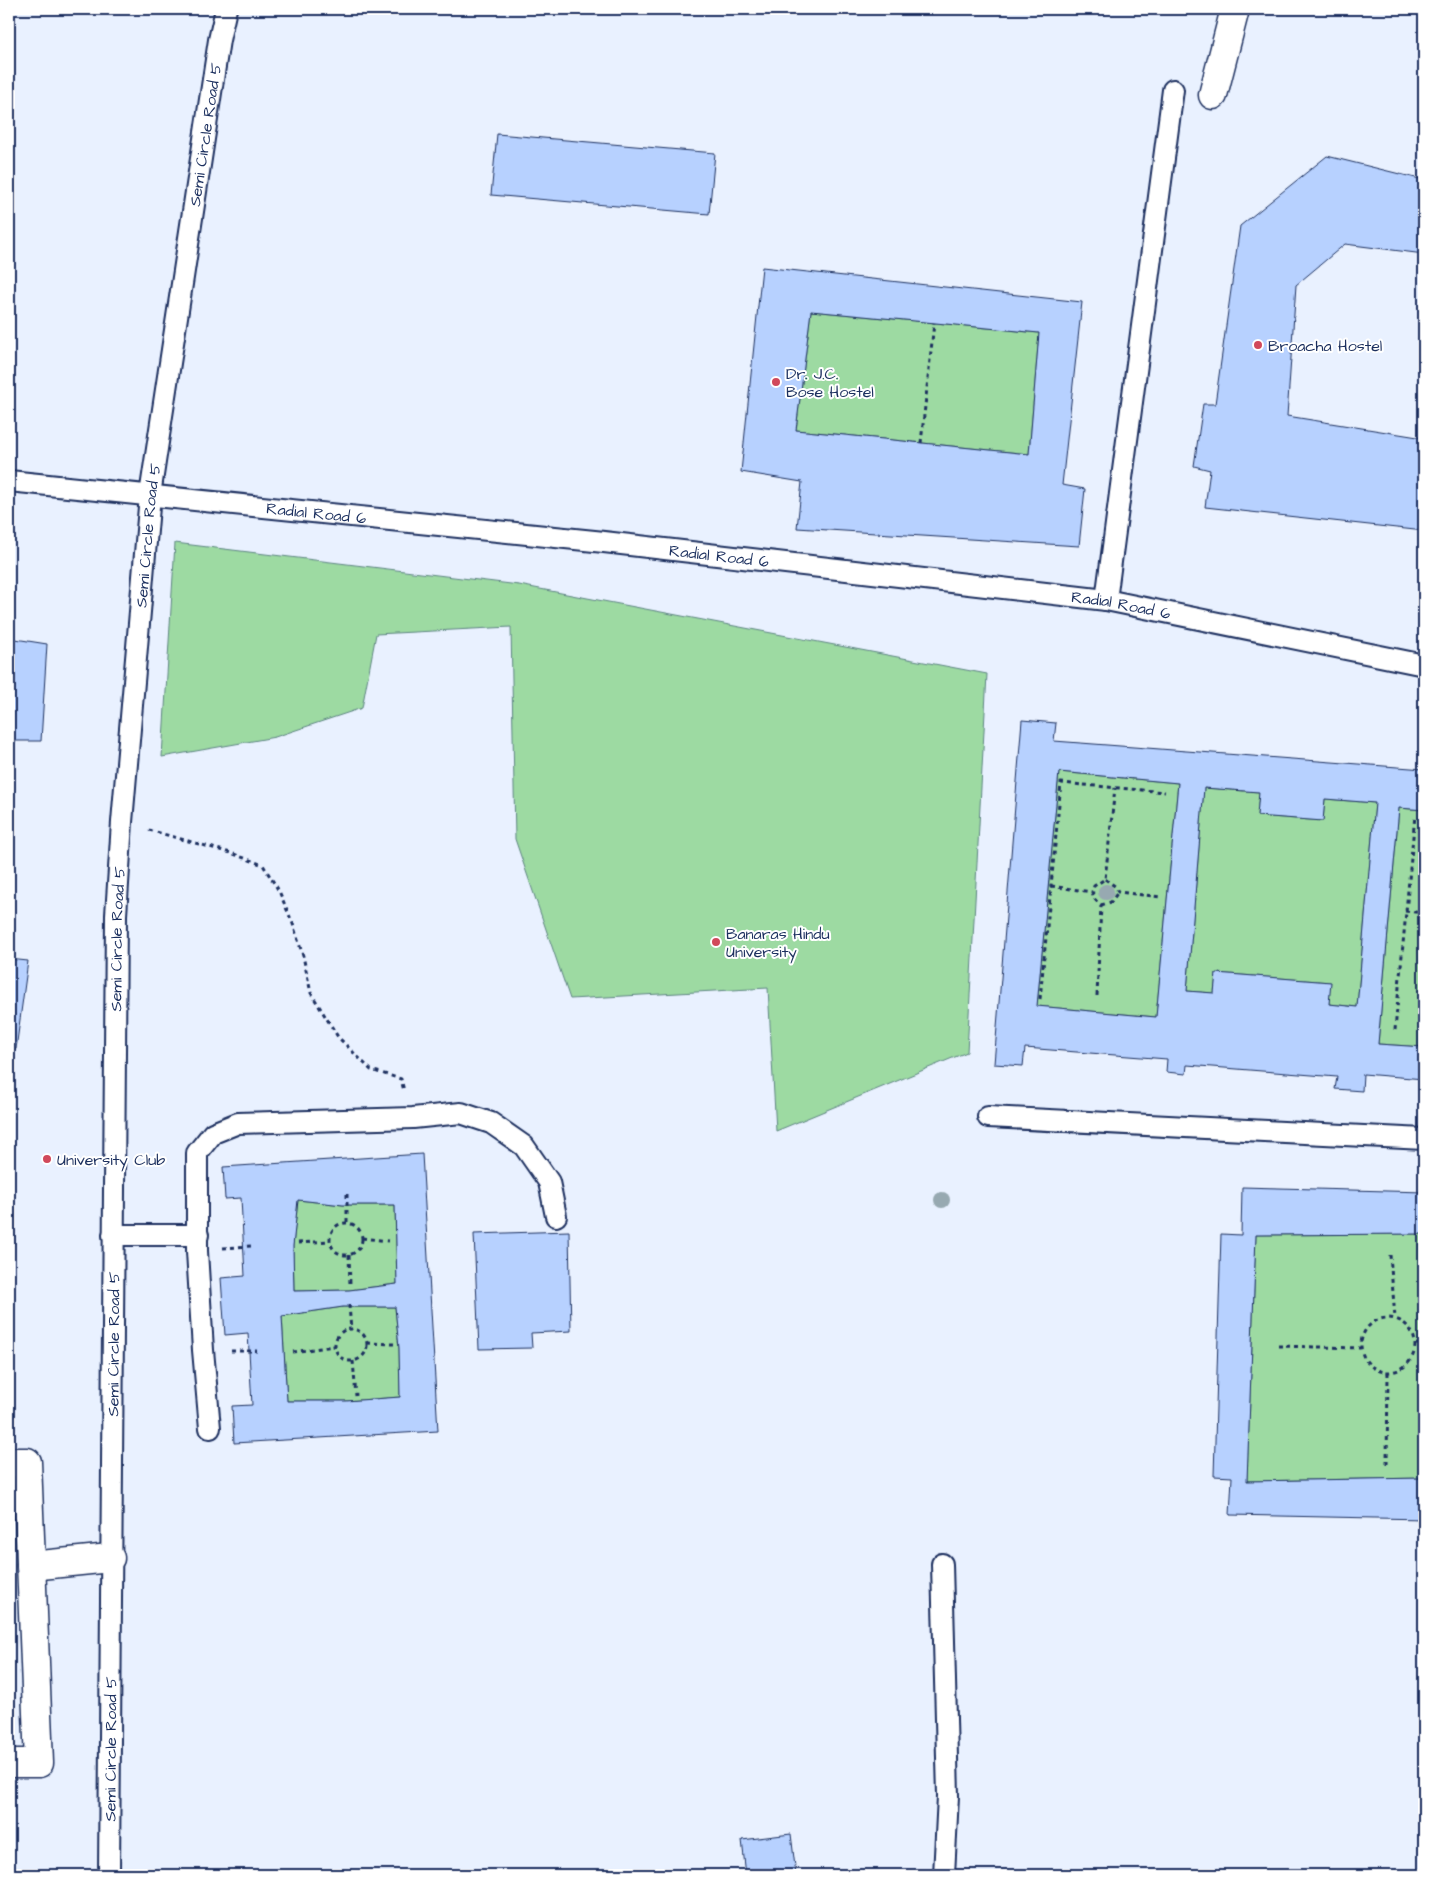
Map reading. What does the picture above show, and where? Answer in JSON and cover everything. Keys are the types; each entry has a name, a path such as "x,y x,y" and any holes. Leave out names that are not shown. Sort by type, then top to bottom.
{"street":[{"path":"1213,95 1235,9"},
{"path":"9,1462 27,1462 31,1566 21,1616 39,1762 9,1762"},
{"path":"31,1566 110,1558"}],"lane":[{"name":"Semi Circle Road 5","path":"108,1875 116,915 122,822 150,495 219,40 226,9"},
{"path":"1106,600 1173,90"},
{"name":"Radial Road 6","path":"9,481 604,542 1106,600 1424,665"},
{"path":"210,1428 202,1350 197,1153 213,1133 238,1123 413,1118 461,1113 491,1123 524,1146 549,1182 556,1216"},
{"path":"988,1117 1424,1139"},
{"path":"113,1235 198,1235"},
{"path":"942,1564 948,1796 944,1875"}],"path":[{"path":"921,443 934,323"},
{"path":"1040,999 1061,783 1165,792"},
{"path":"1105,879 1115,788"},
{"path":"1395,1030 1415,814"},
{"path":"122,822 231,853 263,865 279,892 293,924 303,956 311,993 338,1037 371,1070 401,1079 413,1118"},
{"path":"1101,906 1094,900 1092,892 1094,886 1105,879"},
{"path":"1105,879 1116,887 1118,892"},
{"path":"1051,886 1092,892"},
{"path":"1118,892 1161,897"},
{"path":"1101,906 1111,902 1118,892"},
{"path":"1096,996 1101,906"},
{"path":"1405,911 1424,913"},
{"path":"347,1194 347,1222"},
{"path":"347,1222 357,1228 362,1238 361,1246 356,1252 348,1255 340,1254 333,1249 329,1241 330,1234 334,1228 347,1222"},
{"path":"362,1238 388,1241"},
{"path":"298,1243 329,1241"},
{"path":"348,1255 350,1285"},
{"path":"1390,1255 1395,1318"},
{"path":"349,1305 350,1330"},
{"path":"1395,1318 1406,1323 1413,1332 1416,1344 1414,1355 1408,1364 1399,1370 1388,1372 1375,1369 1365,1360 1360,1348 1364,1330 1377,1319 1395,1318"},
{"path":"350,1330 358,1330 365,1336 367,1343 364,1355 353,1361 344,1360 337,1355 334,1346 336,1337 350,1330"},
{"path":"367,1343 394,1344"},
{"path":"1416,1344 1424,1344"},
{"path":"293,1352 334,1346"},
{"path":"1278,1346 1360,1348"},
{"path":"353,1361 356,1396"},
{"path":"1387,1464 1388,1372"}],"shaded area":[{"name":"Banaras Hindu University","path":"9,9 1424,9 1424,1875 9,1875"}],"green space":[{"path":"811,311 1039,333 1029,454 796,430"},
{"path":"175,543 519,585 987,674 967,1052 776,1131 768,988 570,999 515,839 511,627 376,634 362,708 275,737 162,757"},
{"path":"1059,772 1178,783 1156,1017 1037,1006"},
{"path":"1204,788 1259,792 1257,816 1323,821 1325,799 1375,803 1357,1007 1329,1004 1330,982 1216,973 1214,993 1187,991"},
{"path":"1399,808 1424,810 1424,1047 1378,1044"},
{"path":"298,1200 343,1205 395,1205 397,1284 349,1290 294,1291 293,1246"},
{"path":"1424,1234 1424,1478 1247,1481 1256,1235"},
{"path":"343,1307 395,1307 399,1348 400,1397 346,1401 287,1401 282,1316"}],"building":[{"path":"497,134 715,153 709,214 491,195"},
{"name":"Broacha Hostel","path":"1327,156 1424,180 1424,254 1345,244 1296,285 1287,416 1424,438 1424,531 1205,507 1210,470 1194,466 1203,404 1215,404 1240,226"},
{"name":"Dr. J.C. Bose Hostel","path":"762,267 1082,302 1062,485 1085,489 1079,546 797,528 802,482 741,472","holes":["811,311 1039,333 1029,454 796,430"]},
{"path":"9,638 47,644 41,741 9,741"},
{"path":"1022,720 1056,723 1054,741 1424,769 1424,810 1399,808 1378,1044 1424,1047 1424,1079 1363,1074 1362,1091 1335,1089 1337,1077 1187,1065 1186,1074 1166,1072 1167,1059 1025,1048 1023,1066 994,1064","holes":["1059,772 1178,783 1156,1017 1037,1006","1204,788 1259,792 1257,816 1323,821 1325,799 1375,803 1357,1007 1329,1004 1331,982 1216,973 1214,993 1187,991"]},
{"path":"9,959 28,961 16,1049 9,1049"},
{"path":"422,1154 438,1431 234,1443 232,1406 252,1405 248,1333 225,1335 221,1278 245,1276 241,1198 225,1199 223,1167","holes":["298,1200 343,1205 395,1205 397,1284 349,1290 294,1291 293,1246","343,1307 395,1307 399,1348 400,1397 346,1401 287,1401 282,1316"]},
{"path":"1242,1187 1424,1192 1424,1234 1256,1235 1247,1481 1424,1478 1424,1519 1230,1515 1232,1477 1214,1476 1221,1234 1241,1235"},
{"path":"569,1231 571,1331 531,1333 532,1348 479,1349 474,1234"},
{"path":"791,1834 796,1875 746,1875 742,1840"}],"place":[{"name":"Broacha Hostel","path":"1258,345"},
{"name":"Dr. J.C. Bose Hostel","path":"776,382"},
{"name":"Banaras Hindu University","path":"716,942"},
{"name":"University Club","path":"47,1159"}]}
